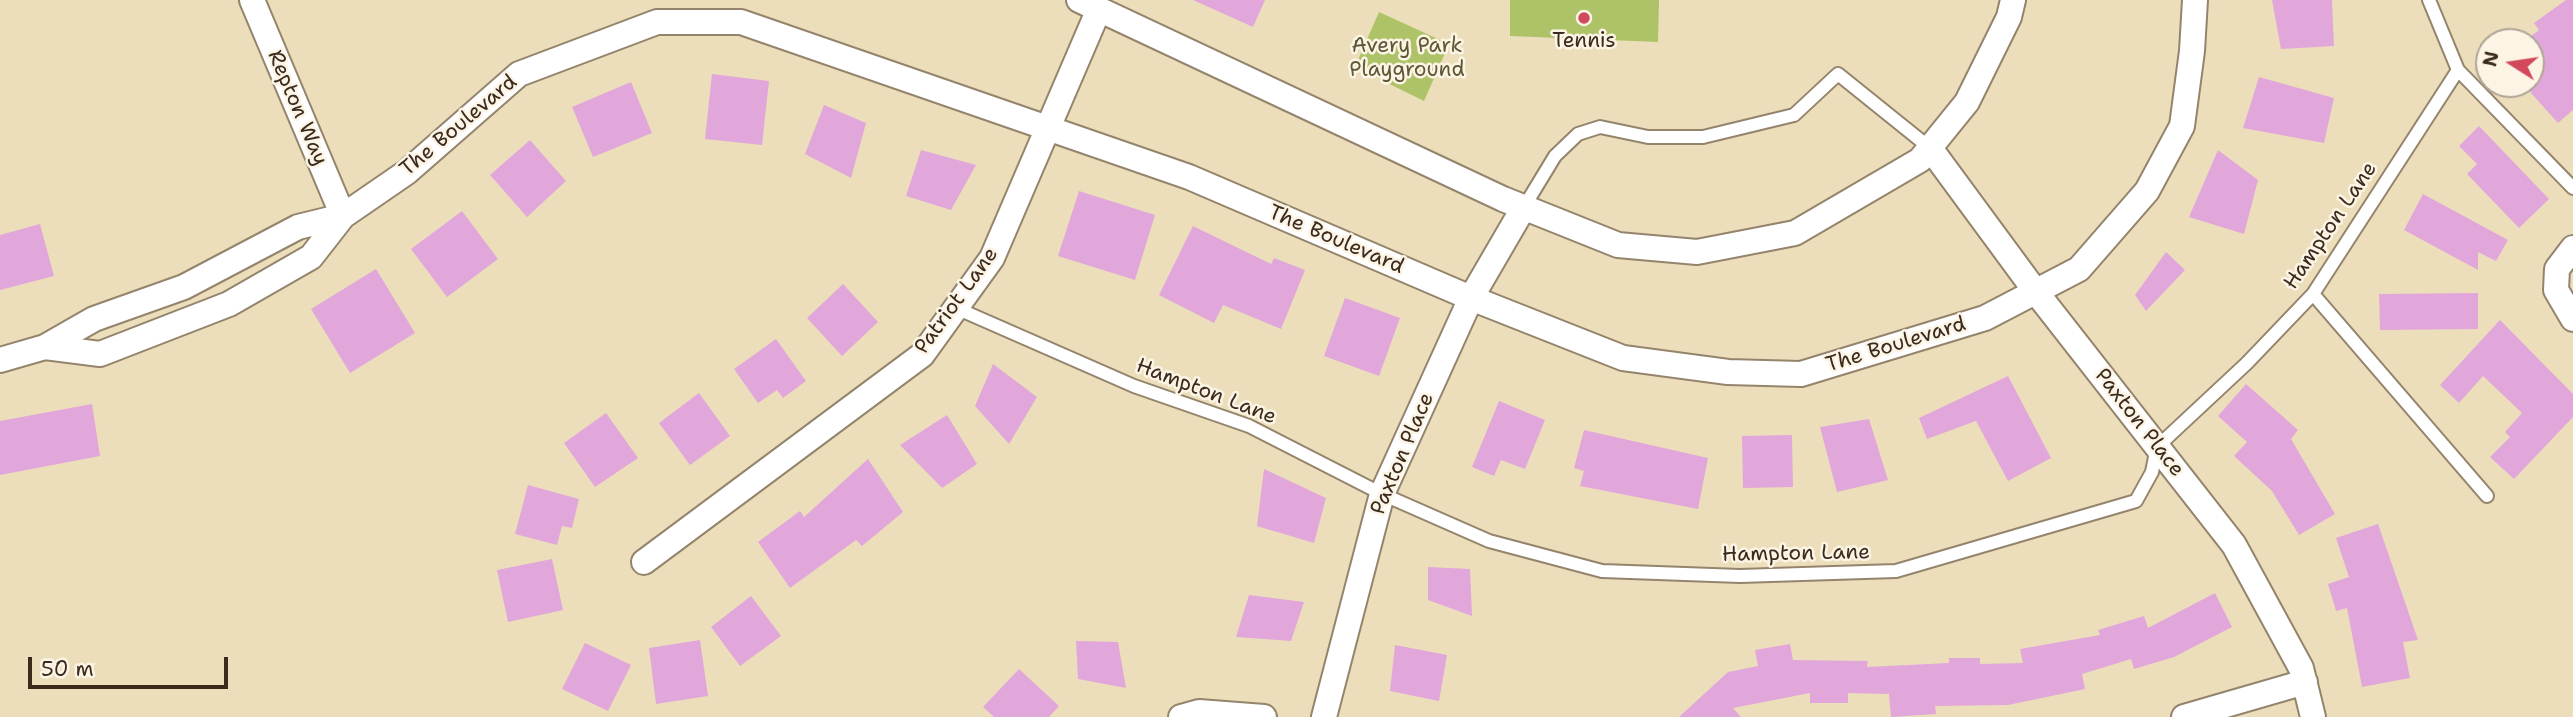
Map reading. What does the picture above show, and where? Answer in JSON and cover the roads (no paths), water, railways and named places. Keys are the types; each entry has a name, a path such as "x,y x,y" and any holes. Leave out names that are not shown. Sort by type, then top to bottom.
{"street":[{"name":"Repton Way","path":"252,0 344,216"},
{"path":"1089,5 1524,207 1618,245 1696,252 1795,233 1920,160 1967,102 2010,17 2013,0"},
{"name":"The Boulevard","path":"45,347 100,354 229,304 311,257 344,216 407,172 519,74 657,22 741,22 1189,177 1471,298 1623,358 1728,372 1801,374 1985,318 2080,269 2147,191 2182,126 2192,51 2195,0"},
{"name":"Patriot Lane","path":"644,562 922,355 992,258 1048,128 1089,5"},
{"name":"Paxton Place","path":"1930,148 2036,292 2234,545 2301,668 2313,717"},
{"name":"Paxton Place","path":"1324,717 1382,494 1471,298 1524,207"},
{"name":"The Boulevard","path":"0,360 45,347 94,319 184,287 298,227 344,216"},
{"path":"2573,247 2557,269 2556,290 2573,319"},
{"path":"2184,717 2305,682"},
{"path":"1181,717 1199,712 1264,717"}],"lane":[{"path":"2429,0 2458,70 2573,188"},
{"name":"Hampton Lane","path":"956,308 1135,386 1249,426 1382,494 1489,541 1602,571 1740,576 1896,571 2136,501 2152,472 2157,447 2247,363 2313,294 2458,70"},
{"path":"1524,207 1555,156 1578,134 1600,127 1648,137 1703,137 1794,115 1838,74 1930,148"},
{"path":"2313,294 2487,496"}],"place":[{"name":"Tennis","path":"1584,18"}],"park label":[{"name":"Avery Park Playground","path":"1407,59"}]}
